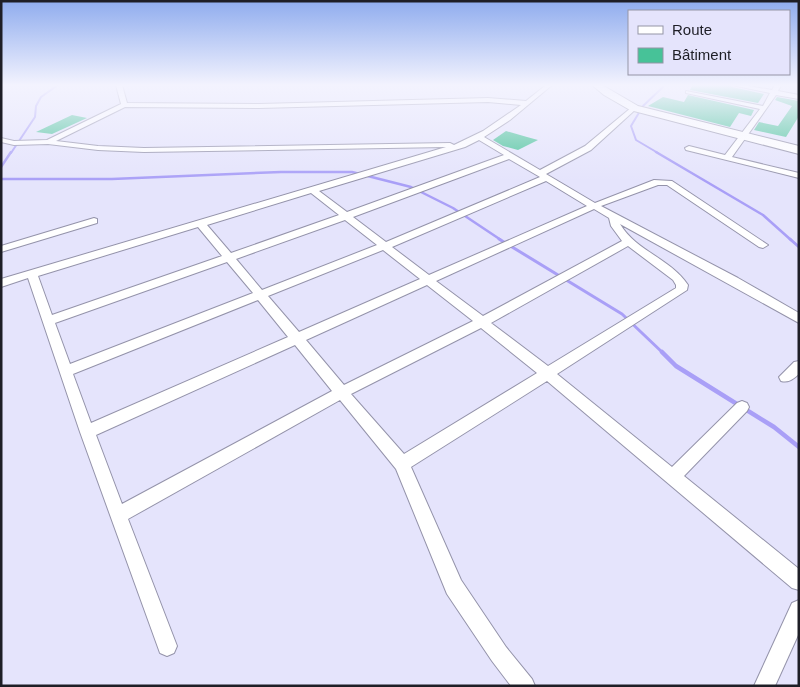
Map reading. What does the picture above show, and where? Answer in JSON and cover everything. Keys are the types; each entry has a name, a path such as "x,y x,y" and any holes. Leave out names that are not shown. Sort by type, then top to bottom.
{"main road":[{"path":"669,117 799,150"}],"street":[{"path":"48,142 99,117"},
{"path":"1,284 462,145 479,138 510,117"},
{"path":"66,371 385,246 543,176 588,148 624,117"},
{"path":"728,158 742,136 750,130 758,117"},
{"path":"479,138 613,217 734,281 799,319"},
{"path":"1,140 14,143 48,142 72,146 144,150 462,145"},
{"path":"689,148 799,176"},
{"path":"49,321 509,156"},
{"path":"87,432 594,206 657,182 664,181 763,245"},
{"path":"313,190 548,374 799,581"},
{"path":"402,464 682,290 682,285 677,278 628,241 616,226 613,217"},
{"path":"1,249 94,221"},
{"path":"201,224 262,294 296,339 402,464 454,587 499,654 525,686"},
{"path":"118,515 342,392 482,322 628,241"},
{"path":"32,274 87,432 167,646"},
{"path":"786,376 799,366"},
{"path":"673,477 742,407"},
{"path":"764,686 799,610"}],"building":[{"path":"68,117 87,118 52,134 36,132"},
{"path":"691,117 736,117 730,127"},
{"path":"784,117 798,117 786,137 754,130 759,122 778,126"},
{"path":"506,131 538,140 518,150 503,146 493,140"}],"waterway":[{"path":"11,153 35,117"},
{"path":"636,117 631,126 636,140 658,153"},
{"path":"1,167 11,152"},
{"path":"656,152 763,215 791,240"},
{"path":"1,179 112,179 281,172 352,172 411,187 453,208 501,240"},
{"path":"499,239 622,314 663,353"},
{"path":"790,239 799,247"},
{"path":"663,353 676,366 774,427 799,447"}]}
